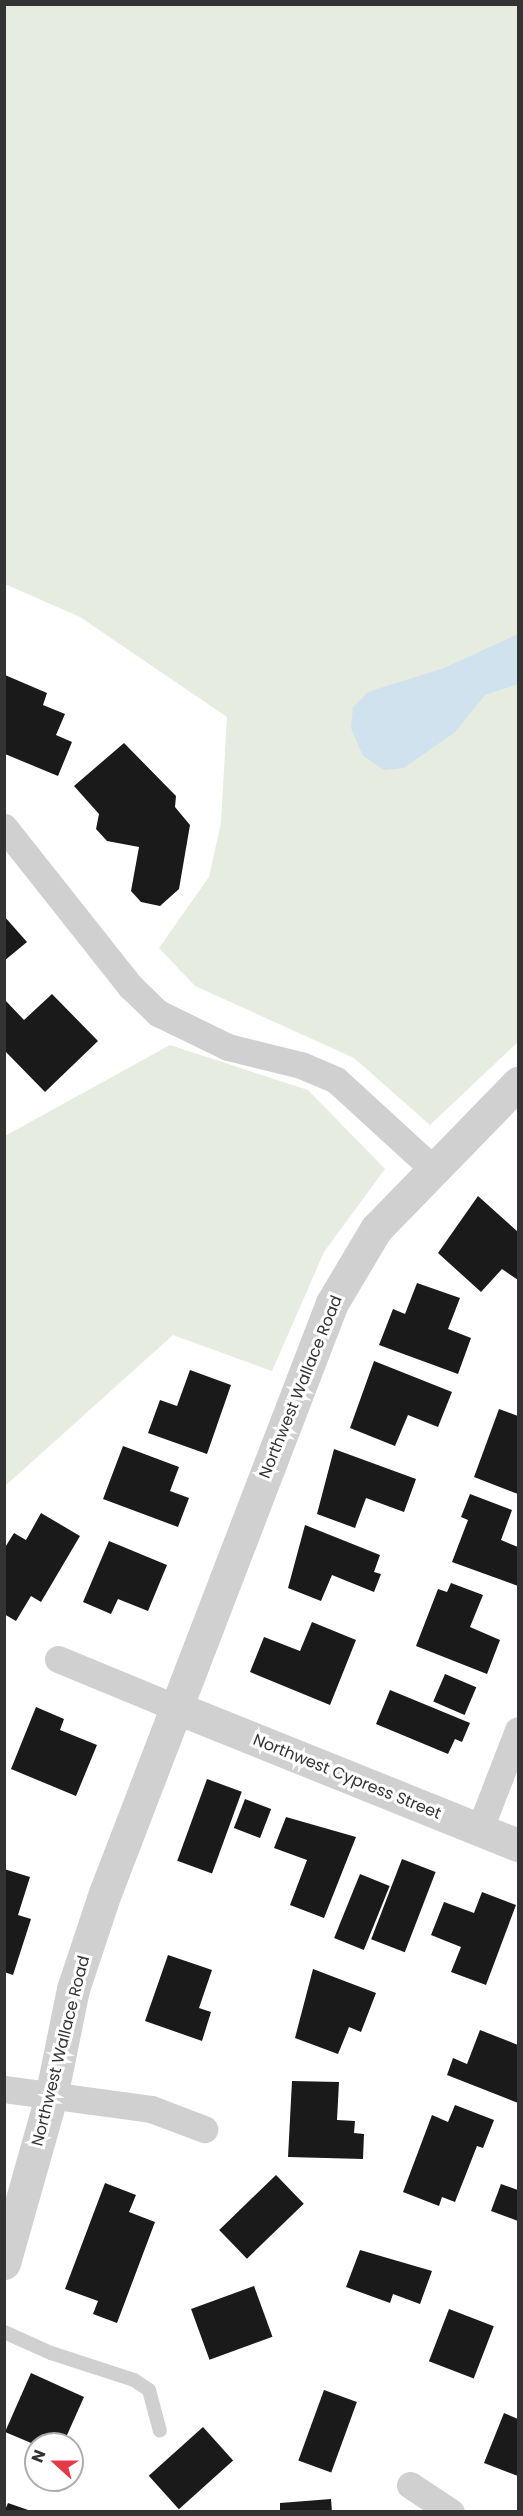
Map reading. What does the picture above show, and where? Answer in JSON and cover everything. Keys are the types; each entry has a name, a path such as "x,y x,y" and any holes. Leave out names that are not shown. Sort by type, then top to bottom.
{"street":[{"path":"4,827 130,986 158,1013 228,1047 301,1065 336,1080 431,1167"},
{"name":"Northwest Wallace Road","path":"4,2263 51,2097 73,1989 177,1708 332,1303 376,1228 431,1167 519,1083"},
{"path":"58,1659 177,1708"},
{"name":"Northwest Cypress Street","path":"177,1708 479,1831 519,1845"},
{"path":"479,1831 519,1730"},
{"path":"4,2090 151,2109 204,2129"},
{"path":"410,2485 451,2511"}],"lane":[{"path":"4,2332 51,2354 134,2380 149,2390 160,2431"}],"shaded area":[{"path":"5,5 518,5 518,1042 430,1125 354,1058 195,986 159,948 209,877 221,823 227,717 80,617 5,584"},
{"path":"170,1045 308,1090 385,1169 324,1252 272,1371 173,1335 5,1486 5,1136"}],"water":[{"path":"518,634 518,684 485,695 455,732 404,768 384,770 363,756 351,728 353,707 368,692 444,668"}],"building":[{"path":"5,675 47,693 43,705 65,714 56,735 72,742 58,776 5,754"},
{"path":"124,743 176,796 175,807 190,825 179,889 160,906 141,902 131,891 139,847 107,841 96,829 99,814 74,786"},
{"path":"4,916 27,942 4,961"},
{"path":"52,994 98,1041 45,1092 4,1050 4,999 24,1020"},
{"path":"478,1196 518,1232 518,1280 502,1269 481,1292 438,1253"},
{"path":"417,1283 460,1298 448,1329 471,1338 458,1374 379,1345 393,1309 405,1314"},
{"path":"374,1361 452,1392 438,1427 408,1415 395,1446 350,1428"},
{"path":"190,1370 231,1385 207,1454 148,1433 160,1400 177,1406"},
{"path":"499,1409 518,1416 518,1494 474,1477"},
{"path":"123,1446 179,1467 170,1491 189,1498 178,1527 103,1499"},
{"path":"334,1449 416,1479 404,1512 366,1498 355,1528 317,1514"},
{"path":"470,1494 512,1510 501,1540 518,1547 518,1586 452,1562 468,1520 461,1517"},
{"path":"41,1513 80,1536 41,1602 31,1596 16,1621 4,1614 4,1549 14,1533 26,1540"},
{"path":"305,1525 380,1555 374,1572 381,1574 374,1592 332,1575 321,1601 288,1588"},
{"path":"109,1541 167,1565 148,1611 118,1599 111,1614 83,1602"},
{"path":"451,1583 483,1595 470,1627 500,1640 487,1674 416,1646 438,1589 447,1592"},
{"path":"312,1622 356,1640 330,1705 250,1672 264,1637 300,1651"},
{"path":"445,1674 476,1687 465,1715 433,1702"},
{"path":"390,1690 470,1723 462,1742 455,1739 448,1754 376,1724"},
{"path":"36,1707 64,1719 60,1730 97,1745 76,1796 11,1769"},
{"path":"207,1779 242,1792 212,1873 177,1861"},
{"path":"245,1799 271,1809 260,1838 234,1828"},
{"path":"286,1817 356,1837 324,1918 290,1905 307,1860 274,1848"},
{"path":"402,1859 436,1872 405,1952 371,1939"},
{"path":"4,1869 30,1877 18,1915 31,1919 13,1975 4,1972"},
{"path":"360,1874 390,1886 364,1950 334,1938"},
{"path":"482,1892 516,1905 486,1985 451,1972 461,1947 431,1935 444,1902 474,1913"},
{"path":"168,1955 212,1970 199,2008 211,2012 202,2041 145,2021"},
{"path":"313,1969 376,1993 361,2032 349,2027 338,2054 295,2038"},
{"path":"480,2030 518,2045 518,2103 447,2075 453,2058 467,2064"},
{"path":"292,2081 339,2082 337,2120 355,2121 354,2133 364,2134 363,2159 288,2157"},
{"path":"455,2105 494,2120 483,2148 477,2146 455,2202 442,2197 439,2206 403,2192 432,2115 448,2122"},
{"path":"276,2175 304,2204 247,2259 219,2230"},
{"path":"105,2183 136,2195 129,2212 155,2222 117,2323 93,2314 98,2301 65,2289"},
{"path":"501,2184 518,2190 518,2221 491,2211"},
{"path":"360,2250 432,2271 420,2304 393,2294 390,2303 346,2287"},
{"path":"254,2286 272,2337 210,2360 191,2309"},
{"path":"449,2309 494,2326 474,2378 429,2361"},
{"path":"31,2373 84,2397 68,2432 24,2432 24,2440 5,2432"},
{"path":"324,2390 357,2402 331,2472 298,2460"},
{"path":"504,2413 518,2419 518,2476 484,2463"},
{"path":"203,2427 233,2460 179,2509 149,2476"},
{"path":"331,2499 332,2512 280,2512 280,2503"},
{"path":"8,2503 31,2511 31,2512 4,2512"}]}
